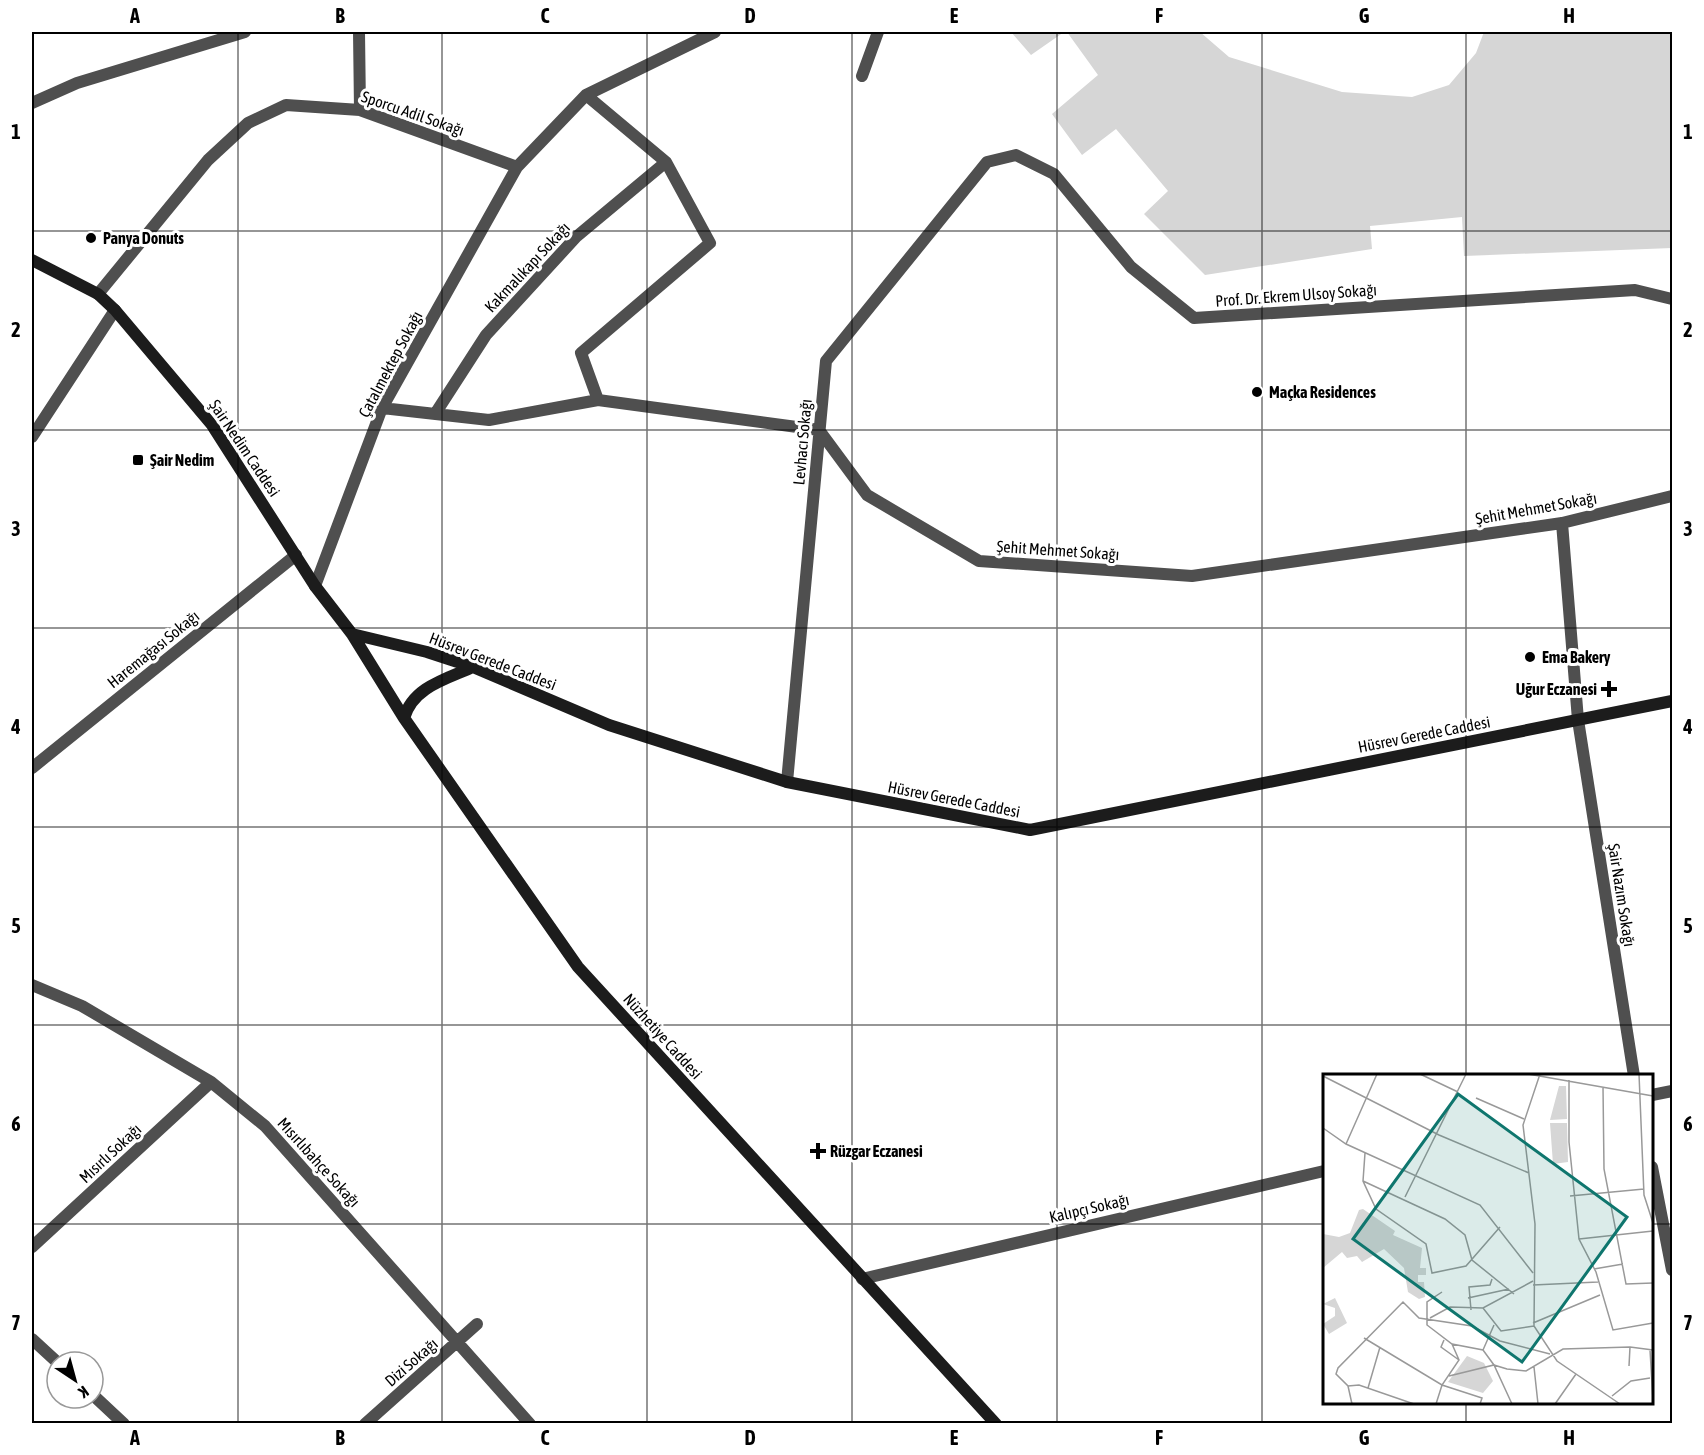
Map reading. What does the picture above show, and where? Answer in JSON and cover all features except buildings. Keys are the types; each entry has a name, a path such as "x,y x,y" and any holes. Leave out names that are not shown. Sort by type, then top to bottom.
{"street":[{"path":"32,103 77,83 245,32"},
{"path":"359,32 360,110"},
{"path":"517,167 586,95 715,32"},
{"path":"862,76 878,32"},
{"path":"586,95 666,162 710,243 581,353 598,400"},
{"name":"Sporcu Adil Sokağı","path":"98,294 207,160 248,123 286,105 360,110 517,167"},
{"name":"Prof. Dr. Ekrem Ulsoy Sokağı","path":"987,162 1016,155 1054,174 1131,267 1194,318 1635,290 1672,299"},
{"name":"Kakmalıkapı Sokağı","path":"435,414 486,335 523,294 576,237 666,162"},
{"name":"Levhacı Sokağı","path":"787,782 826,361 987,162"},
{"name":"Çatalmektep Sokağı","path":"315,586 382,408 517,167"},
{"name":"Şair Nedim Caddesi","path":"32,260 98,294 115,309 212,426 315,586 352,634"},
{"path":"32,437 115,309"},
{"path":"382,408 489,420 598,400 819,430"},
{"name":"Şehit Mehmet Sokağı","path":"819,430 867,495 979,561 1192,576 1562,523 1672,496"},
{"name":"Şair Nazım Sokağı","path":"1562,523 1578,720 1634,1074"},
{"name":"Haremağası Sokağı","path":"32,768 296,555"},
{"name":"Hüsrev Gerede Caddesi","path":"352,634 427,652 473,667 609,725 787,782 1030,830 1672,701"},
{"name":"Nüzhetiye Caddesi","path":"352,634 404,718 578,967 996,1424"},
{"path":"404,718 409,702 429,686 473,667"},
{"name":"Mısırlıbahçe Sokağı","path":"32,985 82,1006 211,1082 265,1126 530,1424"},
{"name":"Mısırlı Sokağı","path":"32,1248 211,1082"},
{"path":"1653,1095 1672,1091"},
{"name":"Kalıpçı Sokağı","path":"862,1278 1323,1171"},
{"path":"1653,1172 1672,1270"},
{"name":"Dizi Sokağı","path":"365,1424 477,1324"},
{"path":"32,1339 45,1351"},
{"path":"105,1406 124,1424"}],"shaded area":[{"path":"1011,32 1064,32 1031,55"},
{"path":"1067,32 1200,32 1229,57 1342,92 1412,97 1449,85 1476,53 1484,32 1672,32 1672,248 1464,256 1462,217 1370,226 1372,249 1205,275 1144,214 1168,191 1116,129 1082,155 1052,114 1098,75"}],"place":[{"name":"Panya Donuts","path":"91,238"},
{"name":"Maçka Residences","path":"1257,392"},
{"name":"Şair Nedim","path":"138,460"},
{"name":"Ema Bakery","path":"1530,657"},
{"name":"Uğur Eczanesi","path":"1609,689"},
{"name":"Rüzgar Eczanesi","path":"818,1151"}]}
